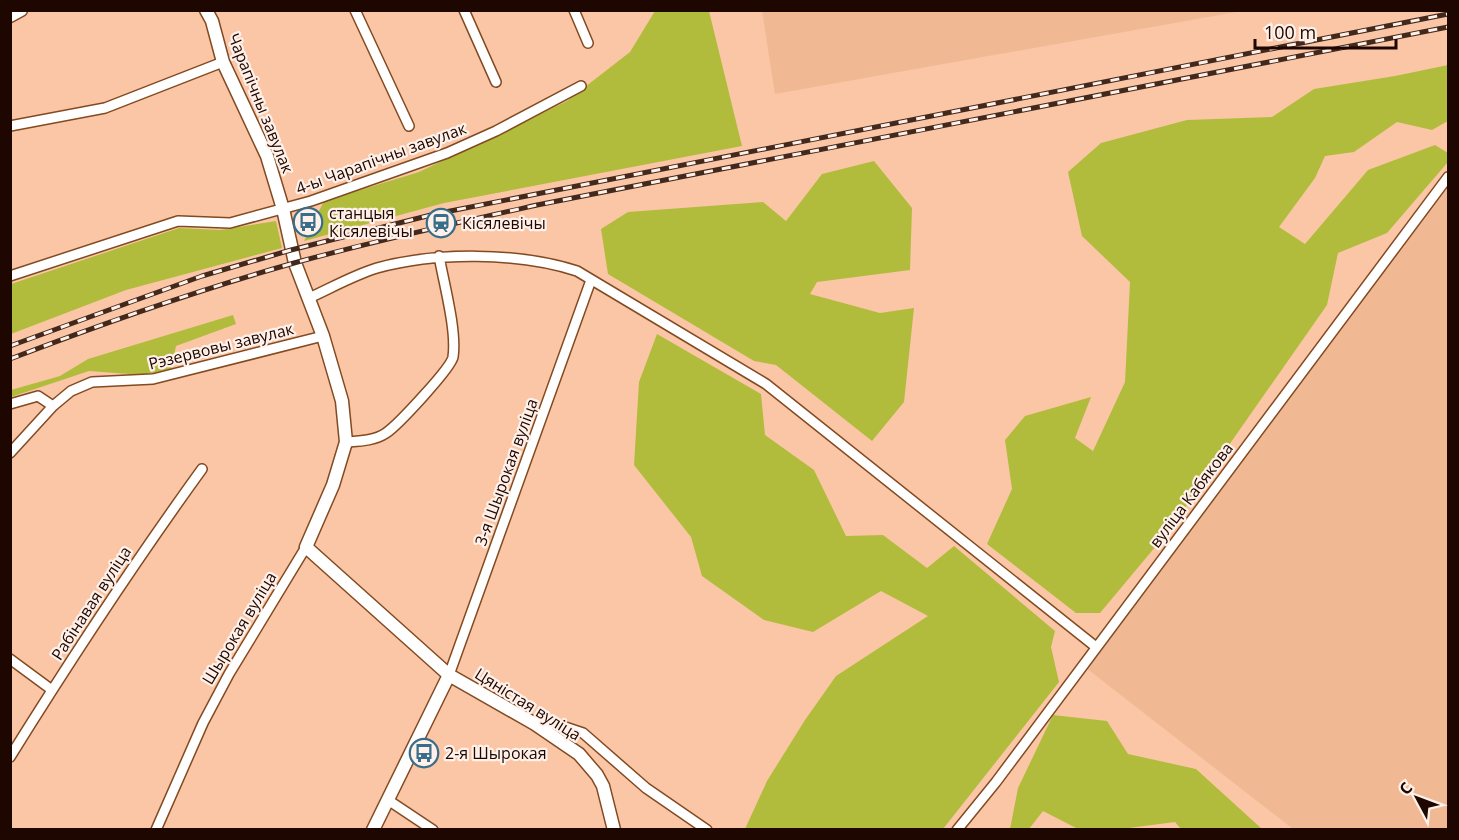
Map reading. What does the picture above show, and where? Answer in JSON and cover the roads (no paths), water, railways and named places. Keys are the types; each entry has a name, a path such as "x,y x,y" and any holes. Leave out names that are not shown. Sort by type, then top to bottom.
{"street":[{"path":"10,16 21,10"},
{"name":"Чарапічны завулак","path":"206,10 212,21 223,62 267,156 283,209"},
{"path":"355,10 409,126"},
{"path":"464,10 496,82"},
{"path":"574,10 588,43"},
{"path":"10,126 105,108 223,62"},
{"name":"4-ы Чарапічны завулак","path":"10,276 178,221 230,223 377,179 447,153 496,131 580,86"},
{"name":"вуліца Кабякова","path":"957,830 996,782 1449,177"},
{"name":"Шырокая вуліца","path":"156,830 204,723 229,674 306,547 333,485 346,442 342,401 323,336 294,257 283,209"},
{"path":"309,298 376,269 440,256 520,259 557,264 577,271 766,384 1096,647"},
{"path":"346,442 371,440 386,433 411,409 452,360 451,320 440,256"},
{"name":"3-я Шырокая вуліца","path":"449,675 591,280"},
{"name":"Рэзервовы завулак","path":"10,453 53,406 71,391 92,382 153,379 323,336"},
{"path":"10,404 38,396 53,406"},
{"name":"Рабінавая вуліца","path":"10,757 142,552 202,470"},
{"name":"Цяністая вуліца","path":"306,547 449,675 535,724 579,754 597,775 610,808 614,830"},
{"path":"10,659 52,690"},
{"path":"373,830 449,675"},
{"path":"535,724 556,724 583,734 646,788 706,830"},
{"path":"387,800 434,830"}],"railway":[{"path":"10,346 202,276 291,250 435,214 1448,14"},
{"path":"10,359 222,284 324,255 446,225 537,205 1448,27"}],"place":[{"name":"станцыя Кісялевічы","path":"308,222"},
{"name":"Кісялевічы","path":"441,223"},
{"name":"2-я Шырокая","path":"424,753"}]}
